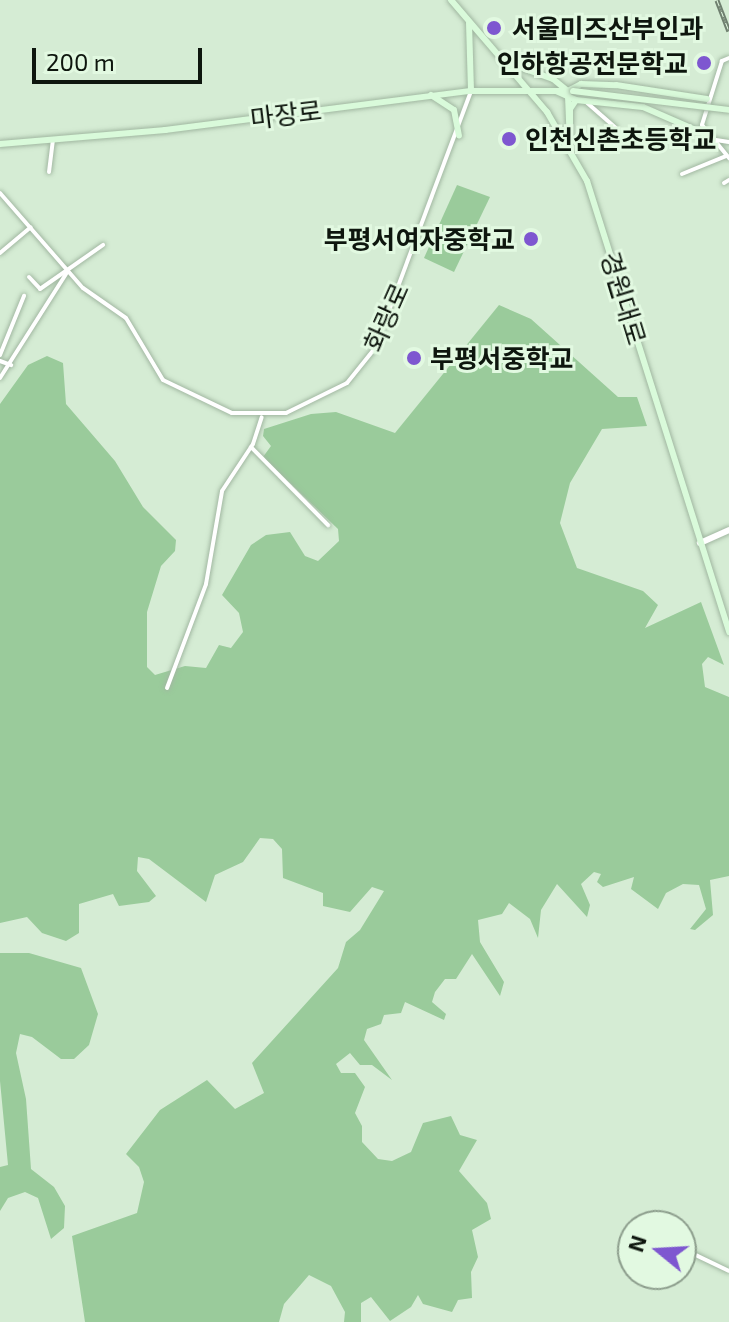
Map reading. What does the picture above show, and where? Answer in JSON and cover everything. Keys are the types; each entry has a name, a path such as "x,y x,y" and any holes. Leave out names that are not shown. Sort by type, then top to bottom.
{"main road":[{"name":"경원대로","path":"451,0 571,147 595,204 729,632"},
{"path":"469,23 471,91"},
{"path":"501,61 553,79 576,100 643,107 707,135"},
{"path":"569,93 581,84 616,85 707,99"},
{"name":"마장로","path":"0,144 471,91 525,88 569,93"},
{"path":"569,93 729,110"},
{"path":"569,93 571,147"},
{"path":"431,95 454,110 459,136"},
{"path":"571,147 570,109 576,100"}],"street":[{"path":"682,174 728,157 707,135 702,125 707,99 722,61 729,58"},
{"name":"화랑로","path":"0,193 68,271 126,318 163,380 232,413 262,417 324,399 363,367 384,330 459,136 471,91"},
{"path":"585,101 616,128"},
{"path":"49,172 53,140"},
{"path":"715,140 729,142"},
{"path":"0,253 31,227"},
{"path":"29,277 40,289 103,245"},
{"path":"0,378 68,271"},
{"path":"11,365 0,358 24,296"},
{"path":"167,688 203,595 223,510 222,491 251,447 262,417"},
{"path":"251,447 328,525"},
{"path":"700,543 729,530"},
{"path":"697,1256 729,1271"}],"green space":[{"path":"457,185 490,197 454,272 424,258"},
{"path":"499,305 531,319 618,397 637,397 647,426 602,429 570,483 560,523 577,568 643,591 658,605 645,628 701,602 724,665 708,657 702,664 705,687 729,697 729,876 710,880 713,915 695,930 690,929 706,909 699,885 683,884 666,893 658,909 631,889 634,877 603,887 597,882 601,874 594,872 581,884 590,905 587,917 557,884 541,910 538,938 530,919 509,903 502,914 478,920 480,942 504,982 500,996 472,954 456,979 445,979 435,992 432,1002 446,1014 444,1020 405,1002 401,1013 384,1015 381,1024 367,1029 364,1040 392,1080 372,1065 360,1065 350,1053 336,1064 341,1073 355,1073 365,1087 355,1113 362,1126 362,1142 378,1159 392,1161 411,1152 423,1123 451,1116 460,1135 477,1140 459,1171 487,1203 491,1219 472,1230 478,1257 471,1272 472,1298 458,1300 452,1312 423,1304 418,1295 411,1307 390,1321 371,1297 361,1303 361,1322 344,1322 345,1312 331,1286 309,1275 284,1304 279,1322 85,1322 72,1236 137,1213 144,1182 139,1167 126,1154 160,1110 207,1080 235,1109 264,1093 252,1063 338,968 346,942 360,930 384,891 372,887 350,912 323,906 323,893 283,878 282,849 273,839 260,838 243,862 215,875 206,902 149,859 138,857 137,871 156,896 149,902 119,906 113,894 79,904 79,933 66,941 42,933 27,917 0,923 0,404 28,365 47,356 63,363 66,404 115,461 143,507 176,540 175,551 161,566 147,612 147,667 155,675 185,666 206,668 219,645 231,648 243,632 239,613 222,595 251,545 266,535 290,532 305,556 318,561 339,541 338,529 263,457 271,446 263,436 264,429 311,414 336,412 395,433"},
{"path":"0,953 29,953 81,968 98,1014 89,1045 74,1059 61,1059 32,1037 20,1034 16,1053 26,1099 31,1169 54,1187 65,1206 64,1228 51,1239 38,1198 25,1192 8,1198 0,1211 0,1167 8,1165 0,1081"}],"railway":[{"path":"717,0 729,31"}],"place":[{"name":"서울미즈산부인과","path":"494,28"},
{"name":"인하항공전문학교","path":"704,63"},
{"name":"인천신촌초등학교","path":"509,139"},
{"name":"부평서여자중학교","path":"531,239"},
{"name":"부평서중학교","path":"414,358"}]}
